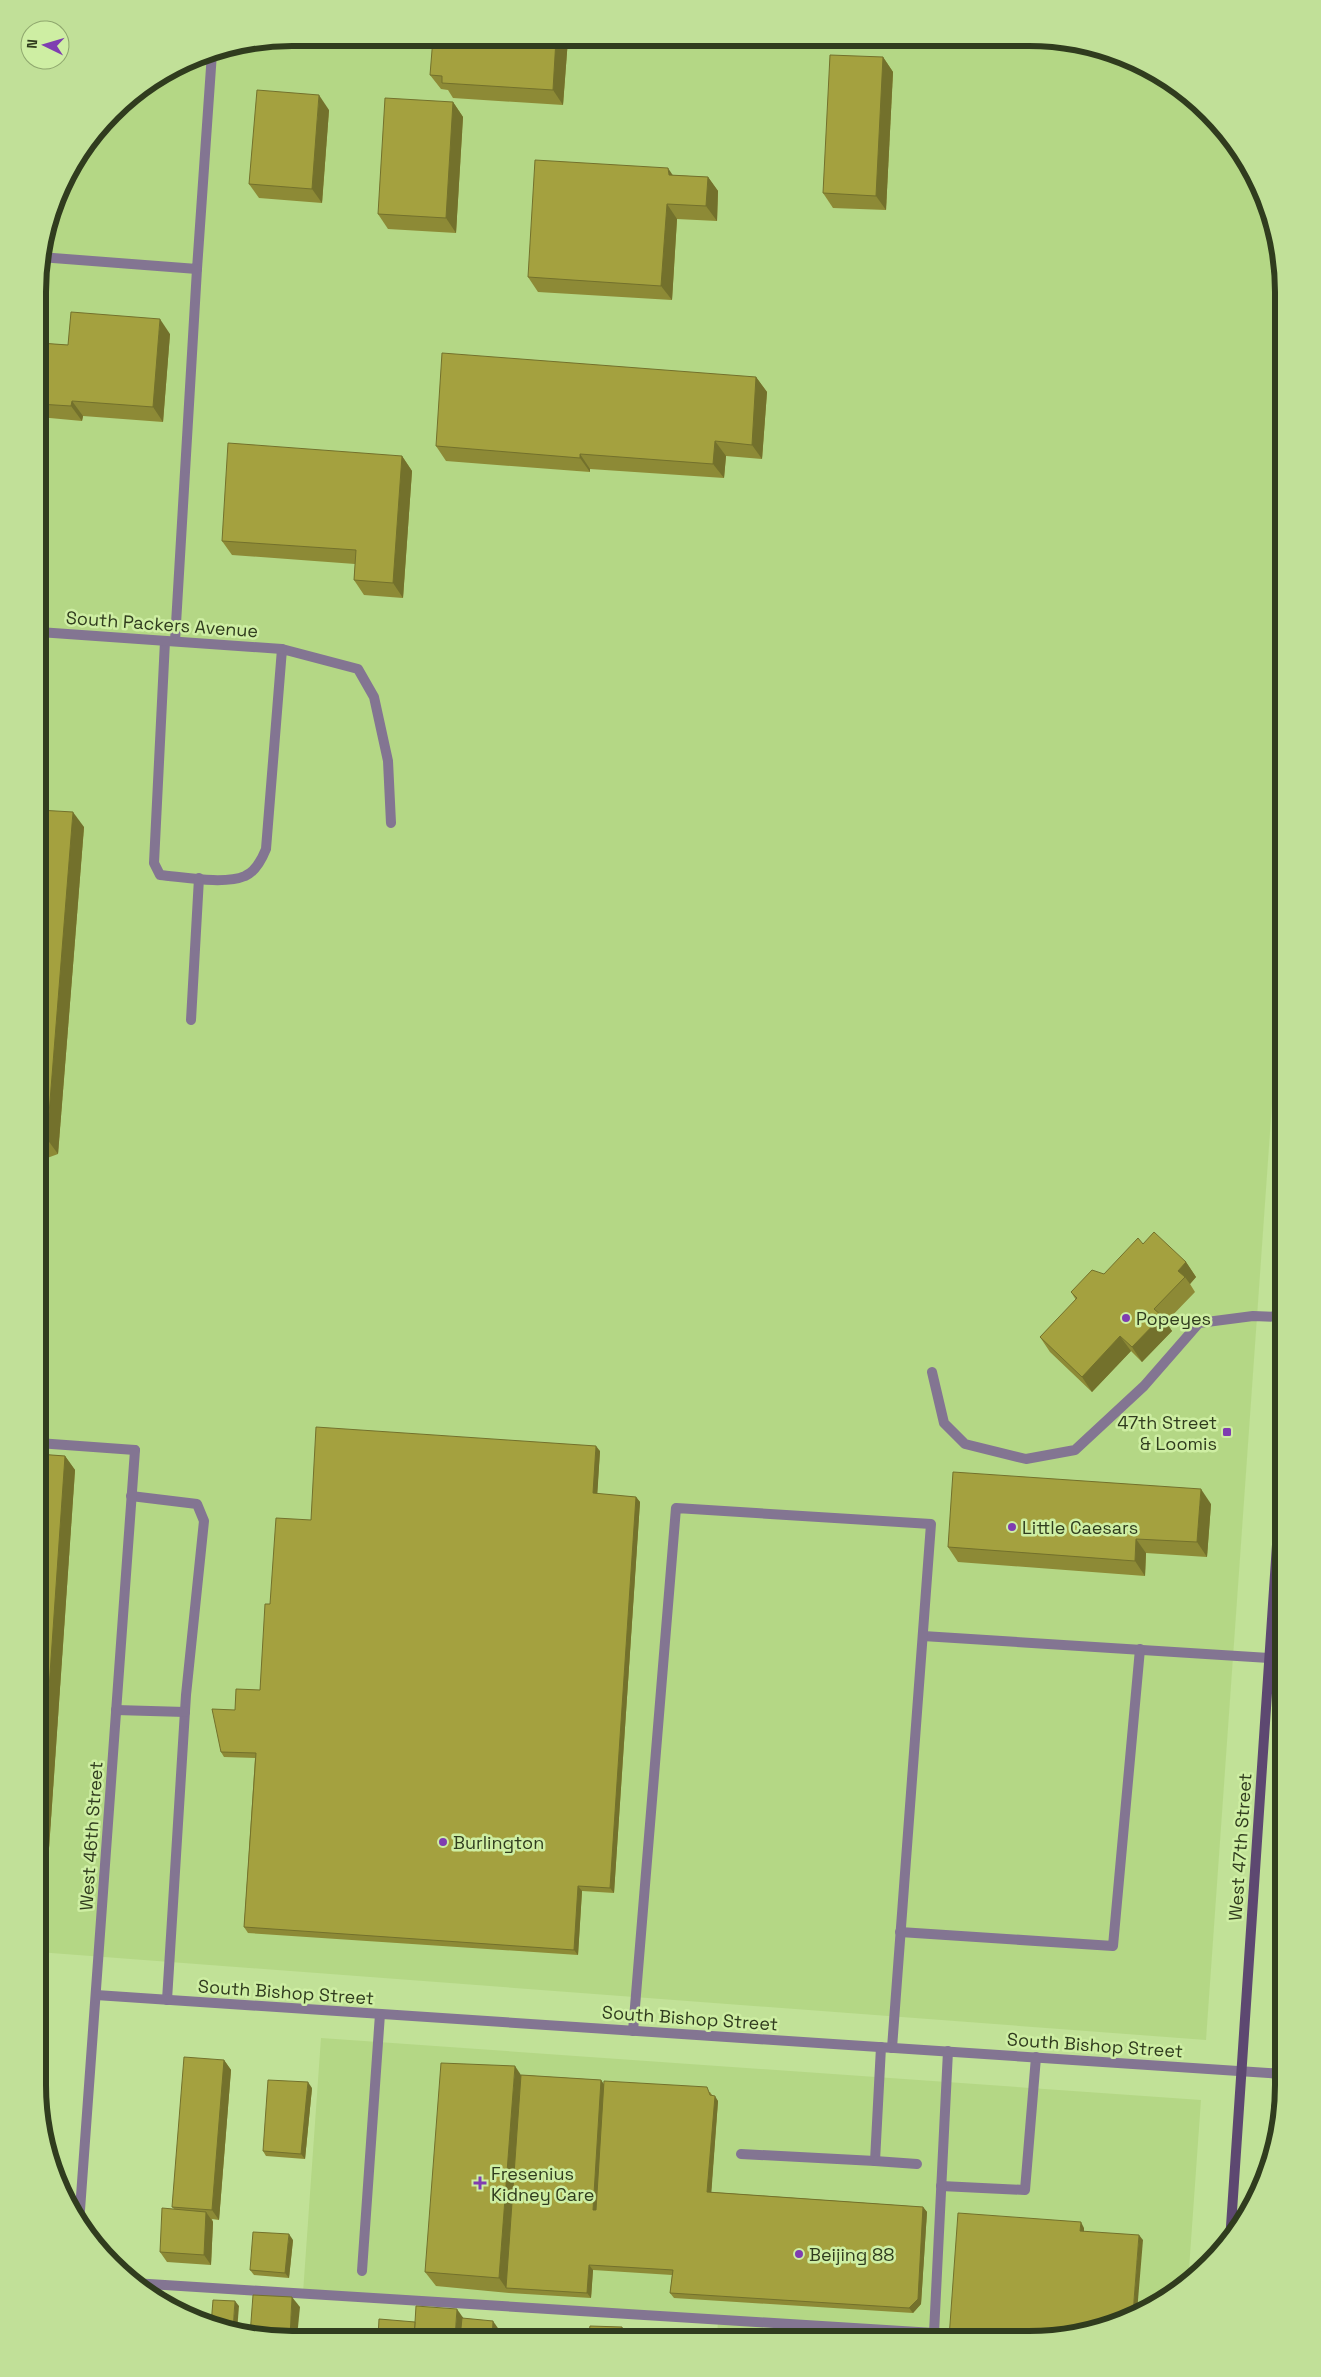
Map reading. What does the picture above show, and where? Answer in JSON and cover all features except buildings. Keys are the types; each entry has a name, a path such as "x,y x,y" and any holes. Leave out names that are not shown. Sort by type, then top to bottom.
{"main road":[{"name":"West 47th Street","path":"1231,2225 1275,1583"}],"street":[{"path":"212,60 154,862 160,875 227,880 246,876 261,861 266,850 282,648"},
{"path":"48,258 197,269"},
{"name":"South Packers Avenue","path":"46,632 282,648 358,668 374,697 388,761 391,823"},
{"path":"191,1020 199,878"},
{"path":"932,1372 944,1423 965,1444 1026,1459 1075,1450 1144,1386 1199,1323 1242,1316 1275,1317"},
{"name":"West 46th Street","path":"46,1444 135,1450 80,2210"},
{"path":"131,1496 197,1504 204,1521 185,1712 167,2000"},
{"path":"633,2031 676,1508 931,1524 900,1932 875,2161"},
{"path":"922,1636 1269,1658"},
{"path":"900,1932 1113,1946 1140,1649"},
{"path":"116,1710 185,1712"},
{"name":"South Bishop Street","path":"96,1995 1275,2073"},
{"path":"362,2271 380,2014"},
{"path":"934,2331 948,2051"},
{"path":"941,2186 1025,2190 1036,2057"},
{"path":"741,2154 917,2164"},
{"path":"148,2284 902,2331"}],"shaded area":[{"path":"292,46 1029,46 1061,48 1108,59 1152,79 1166,88 1203,118 1224,142 1242,169 1262,213 1273,260 1275,292 1275,1061 1206,2040 46,1953 46,292 48,260 59,213 79,169 88,155 118,118 142,97 169,79 213,59 260,48"},
{"path":"321,2038 1201,2100 1189,2272 1166,2289 1138,2305 1108,2318 1077,2326 1029,2331 717,2331 718,2320 303,2293"}],"place":[{"name":"Popeyes","path":"1126,1318"},
{"name":"47th Street & Loomis","path":"1227,1432"},
{"name":"Little Caesars","path":"1012,1527"},
{"name":"Burlington","path":"443,1842"},
{"name":"Fresenius Kidney Care","path":"480,2183"},
{"name":"Beijing 88","path":"799,2254"}]}
